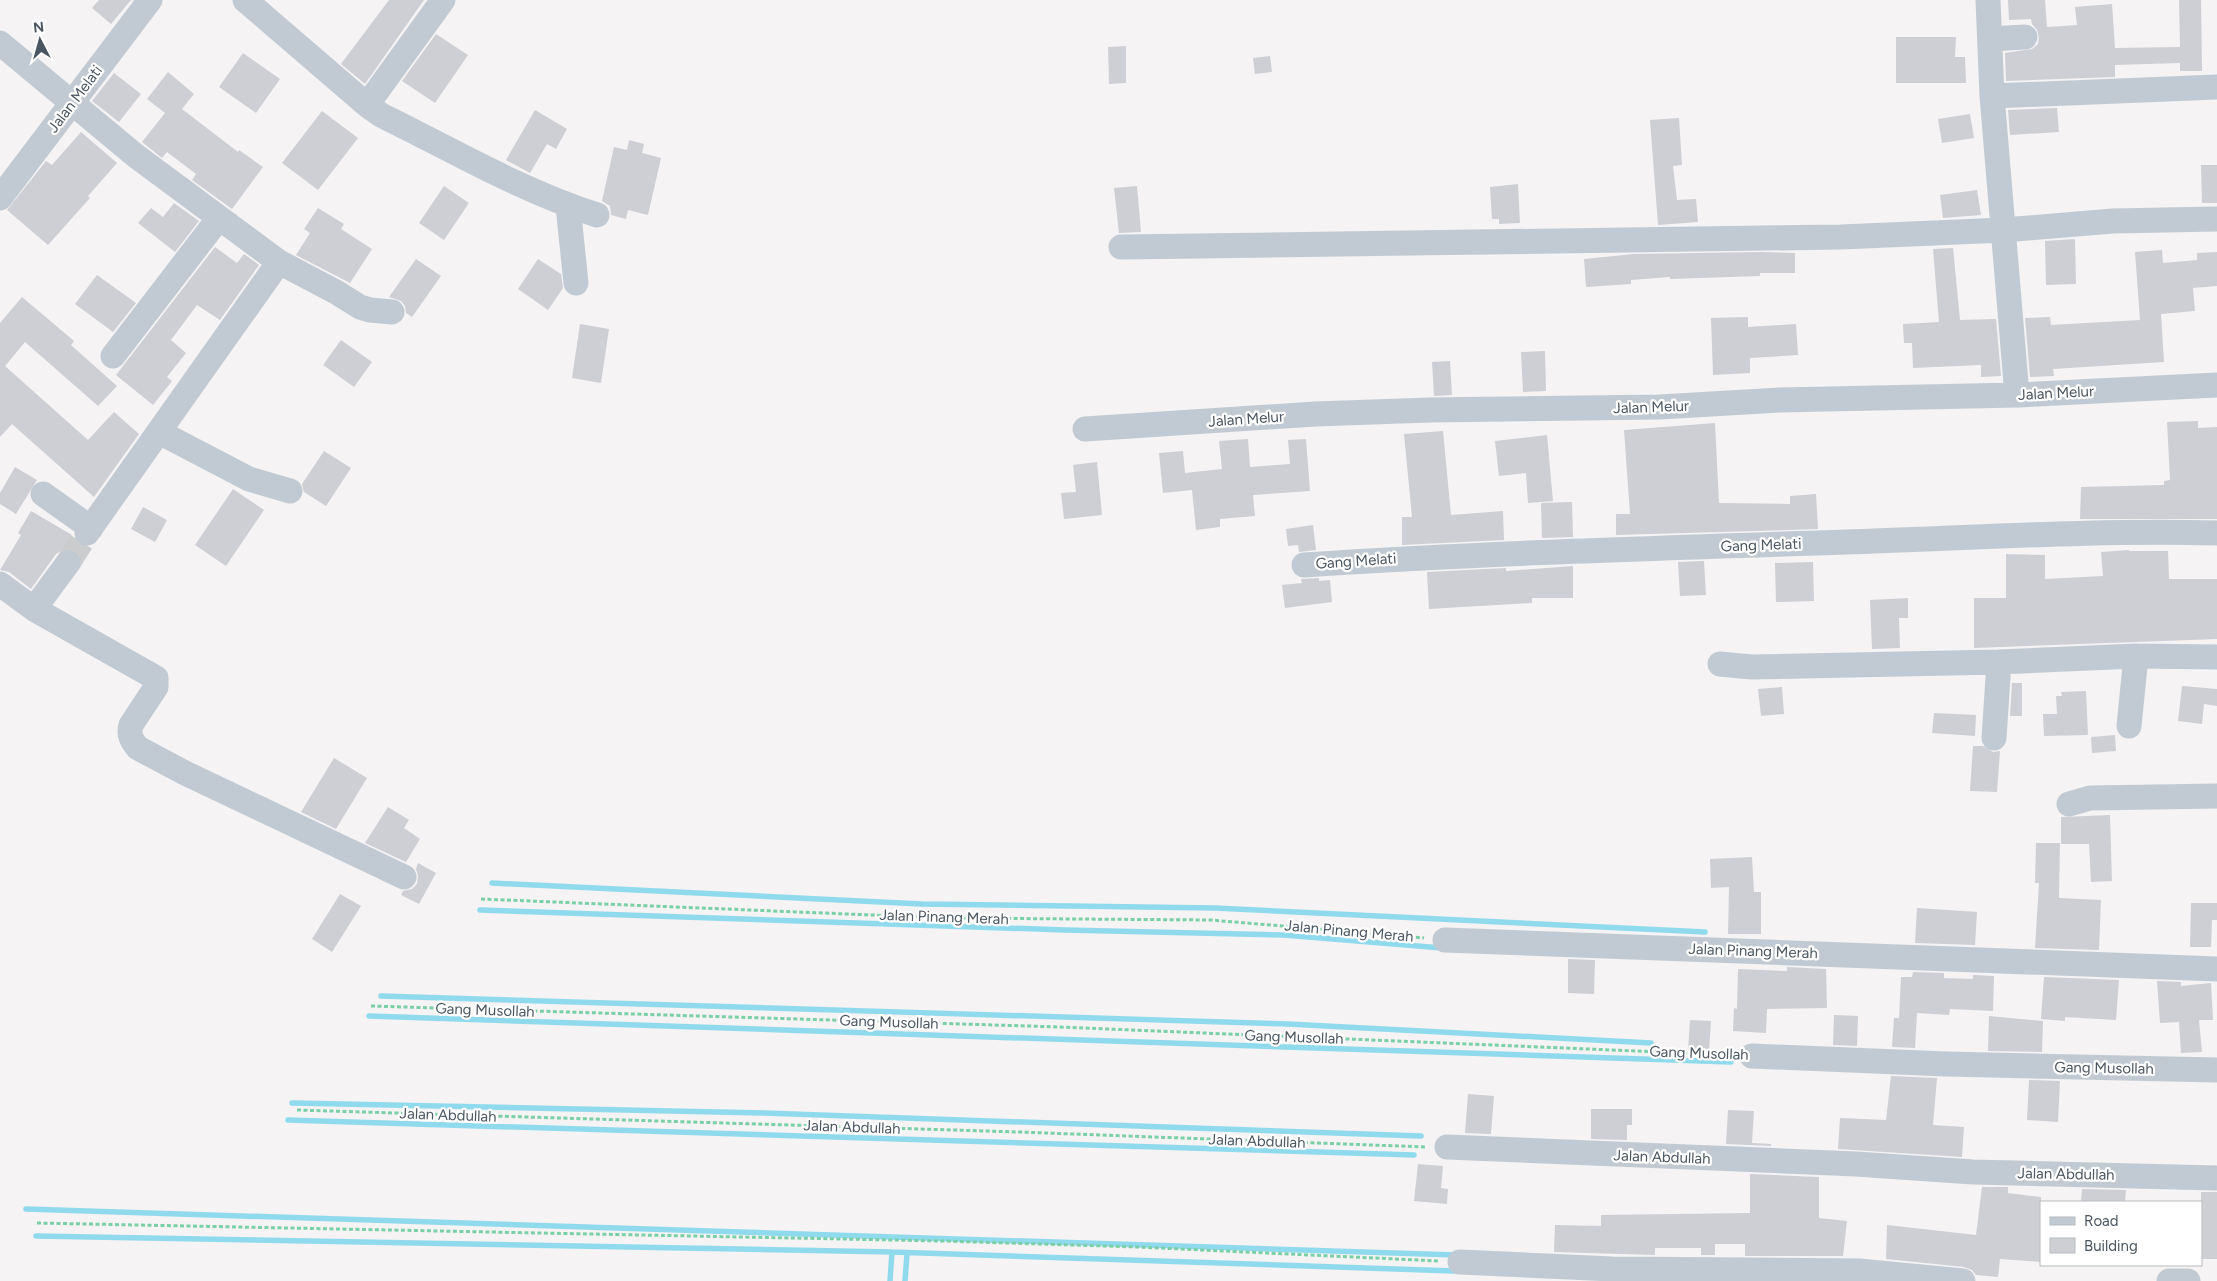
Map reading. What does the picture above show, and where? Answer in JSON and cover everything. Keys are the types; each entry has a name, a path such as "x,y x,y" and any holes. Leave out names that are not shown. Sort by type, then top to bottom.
{"street":[{"name":"Jalan Melati","path":"0,198 150,0"},
{"path":"245,0 381,115 568,206 597,215"},
{"path":"367,105 443,0"},
{"path":"1988,0 1992,96 2017,395"},
{"path":"1990,39 2025,37"},
{"path":"0,43 71,104 136,156 279,262 360,306 370,310 392,312"},
{"path":"1992,96 2217,87"},
{"path":"568,206 576,283"},
{"path":"113,356 219,218"},
{"path":"1121,247 1831,237 2004,230 2113,221 2217,219"},
{"path":"43,494 89,531 279,262"},
{"name":"Jalan Melur","path":"1085,429 1315,414 1430,410 1660,407 1780,400 2017,395 2217,385"},
{"path":"159,432 250,479 290,491"},
{"name":"Gang Melati","path":"1304,565 1458,555 2013,534 2217,533"},
{"path":"34,608 68,563"},
{"path":"0,584 34,608 154,675 156,687 129,730 133,742 138,748 185,773 404,877"},
{"path":"2129,726 2136,656"},
{"path":"1720,664 1751,667 1999,662 2136,656 2217,656"},
{"path":"1994,738 1999,662"},
{"path":"2070,804 2090,798 2217,796"},
{"name":"Jalan Pinang Merah","path":"1445,940 2217,969"},
{"name":"Gang Musollah","path":"1752,1056 1946,1064 2217,1070"},
{"name":"Jalan Abdullah","path":"1447,1148 1856,1164 1973,1172 2217,1178"},
{"path":"1460,1262 1586,1275 1759,1276 1859,1271 1911,1279 1962,1281"},
{"path":"2169,1281 2188,1281"}],"path":[{"name":"Jalan Pinang Merah","path":"481,899 945,918 1211,920 1445,940"},
{"name":"Gang Musollah","path":"371,1006 1060,1027 1752,1056"},
{"name":"Jalan Abdullah","path":"297,1110 1019,1132 1447,1148"},
{"path":"37,1223 962,1242 1138,1247 1460,1262"}],"building":[{"path":"99,0 131,0 111,24 92,8"},
{"path":"389,0 424,0 365,84 341,64"},
{"path":"2008,0 2045,0 2047,27 2077,25 2075,7 2112,4 2115,48 2180,47 2179,0 2201,0 2202,71 2180,71 2180,63 2115,65 2115,77 2006,81 2005,53 2032,49 2038,44 2039,37 2031,19 2009,20"},
{"path":"436,34 468,55 435,103 402,81"},
{"path":"1896,37 1956,37 1955,57 1965,57 1966,83 1896,83"},
{"path":"1126,46 1126,83 1109,84 1108,47"},
{"path":"243,53 280,79 256,113 219,87"},
{"path":"1270,56 1272,72 1255,74 1253,58"},
{"path":"168,72 194,94 182,109 238,152 239,150 263,167 232,209 192,180 196,174 167,152 162,158 142,142 165,113 147,99"},
{"path":"114,73 141,94 119,122 92,101"},
{"path":"2057,108 2059,132 2010,135 2008,110"},
{"path":"535,110 567,129 556,149 547,144 530,173 506,160"},
{"path":"322,111 358,138 318,190 282,163"},
{"path":"1970,114 1974,138 1942,143 1938,119"},
{"path":"1679,118 1682,165 1673,166 1677,200 1696,199 1698,222 1658,225 1650,120"},
{"path":"81,132 117,163 88,196 90,198 48,245 7,210 46,161 52,165"},
{"path":"629,140 644,144 642,153 661,158 648,215 628,210 626,219 611,215 610,206 602,201 614,147 627,150"},
{"path":"2201,165 2217,165 2217,203 2202,203"},
{"path":"1518,184 1520,223 1499,224 1499,219 1492,219 1490,187"},
{"path":"444,186 469,203 444,240 419,223"},
{"path":"1137,186 1141,232 1119,233 1114,188"},
{"path":"1977,190 1981,215 1943,218 1940,195"},
{"path":"174,203 199,221 175,252 138,223 151,208 163,217"},
{"path":"318,208 344,224 341,229 372,249 350,283 296,255 310,233 304,229"},
{"path":"2075,239 2076,284 2046,285 2045,241"},
{"path":"215,247 237,263 244,254 259,265 220,320 197,305 171,340 186,353 167,377 172,381 153,405 116,375"},
{"path":"1953,248 1960,320 1996,319 2001,376 1981,377 1981,365 1913,368 1912,343 1904,343 1903,324 1939,322 1933,249"},
{"path":"2162,250 2163,263 2197,260 2197,253 2217,252 2217,286 2193,288 2195,311 2161,314 2164,362 2053,369 2054,376 2030,377 2025,318 2050,317 2051,325 2140,320 2135,252"},
{"path":"1795,253 1795,273 1760,273 1760,276 1670,279 1670,277 1631,280 1631,284 1586,287 1584,259 1634,254"},
{"path":"416,259 441,276 412,317 406,313 405,306 401,301 389,297"},
{"path":"538,259 561,274 563,288 548,310 518,289"},
{"path":"97,275 136,303 113,332 75,304"},
{"path":"22,297 74,341 71,345 117,386 98,406 25,342 5,366 88,440 114,412 139,434 94,497 12,424 0,437 0,323"},
{"path":"1748,317 1748,327 1796,324 1798,355 1750,358 1750,373 1713,375 1711,318"},
{"path":"580,324 609,329 601,383 572,378"},
{"path":"341,340 372,362 354,387 323,365"},
{"path":"1545,351 1546,391 1523,392 1521,352"},
{"path":"1450,361 1452,395 1434,396 1432,362"},
{"path":"2198,421 2198,428 2217,427 2217,519 2080,519 2081,487 2164,485 2164,481 2170,480 2167,422"},
{"path":"1715,423 1719,503 1790,504 1790,496 1816,494 1818,529 1616,535 1616,514 1630,514 1624,430"},
{"path":"1443,431 1451,515 1503,511 1504,540 1402,545 1402,517 1412,517 1404,434"},
{"path":"1547,435 1553,501 1528,503 1526,473 1499,476 1495,441"},
{"path":"1248,439 1250,467 1290,464 1288,440 1306,439 1310,491 1253,495 1255,516 1220,519 1220,527 1196,530 1192,490 1163,493 1159,453 1183,451 1185,473 1222,469 1219,441"},
{"path":"324,451 351,468 326,506 304,492 302,484"},
{"path":"1097,462 1102,515 1064,519 1061,493 1076,492 1073,465"},
{"path":"15,467 37,480 16,514 0,504 0,493"},
{"path":"233,489 264,510 226,566 195,545"},
{"path":"1572,502 1573,537 1542,538 1541,503"},
{"path":"143,507 167,520 155,542 131,529"},
{"path":"31,511 72,535 63,550 56,554 31,589 9,572 0,570 21,535 18,533"},
{"path":"1313,525 1316,550 1299,552 1298,545 1288,546 1286,529"},
{"path":"2129,550 2168,551 2169,579 2217,579 2217,639 1974,648 1974,598 2006,598 2006,554 2045,555 2045,579 2103,576 2101,552"},
{"path":"1704,561 1706,595 1680,596 1678,562"},
{"path":"1813,562 1814,601 1776,602 1775,563"},
{"path":"1573,566 1573,598 1532,598 1532,603 1429,609 1427,572 1506,568 1506,571"},
{"path":"1319,578 1319,581 1330,580 1332,602 1285,608 1282,585 1302,583 1301,579"},
{"path":"1908,598 1908,618 1899,618 1900,648 1872,649 1870,600"},
{"path":"2012,683 2022,683 2022,716 2010,716"},
{"path":"2182,686 2217,689 2217,706 2204,704 2202,724 2178,721"},
{"path":"1782,687 1784,714 1761,716 1758,689"},
{"path":"2086,691 2088,735 2044,736 2043,714 2057,714 2056,696 2062,696 2061,692"},
{"path":"1934,713 1976,715 1975,736 1932,733"},
{"path":"2115,735 2116,751 2092,753 2091,737"},
{"path":"1973,746 1983,746 1993,752 2000,751 1997,792 1970,791"},
{"path":"334,758 367,778 336,829 301,812"},
{"path":"388,807 409,820 404,828 420,839 406,862 365,843"},
{"path":"2110,815 2112,881 2091,882 2089,844 2061,844 2061,817"},
{"path":"2036,843 2060,843 2059,898 2101,900 2099,950 2035,948 2039,883 2035,883"},
{"path":"1752,857 1754,892 1761,892 1761,934 1728,934 1729,887 1711,888 1710,859"},
{"path":"418,863 436,873 419,904 401,895 403,891 412,889 417,884 418,876 416,869"},
{"path":"340,894 361,906 332,952 312,939"},
{"path":"2191,903 2217,903 2217,920 2212,920 2211,947 2190,947"},
{"path":"1917,908 1977,912 1975,945 1915,943"},
{"path":"1568,959 1595,960 1594,994 1568,993"},
{"path":"1787,967 1826,969 1827,1008 1767,1009 1766,1033 1733,1031 1734,1008 1737,1009 1738,969 1787,971"},
{"path":"1913,972 1944,973 1944,978 1973,979 1973,975 1994,976 1993,1011 1950,1009 1949,1015 1917,1013 1915,1048 1892,1047 1894,1018 1899,1018 1901,977 1912,977"},
{"path":"2044,977 2119,980 2116,1020 2065,1017 2065,1021 2041,1019"},
{"path":"2157,981 2181,982 2181,986 2211,983 2213,1020 2199,1020 2202,1052 2181,1053 2179,1022 2160,1023"},
{"path":"1834,1015 1858,1016 1857,1046 1833,1045"},
{"path":"1989,1016 2043,1021 2042,1052 1988,1051"},
{"path":"1690,1020 1711,1021 1709,1052 1688,1051"},
{"path":"1891,1076 1937,1078 1933,1125 1964,1127 1962,1157 1838,1149 1840,1118 1886,1120"},
{"path":"2029,1080 2060,1081 2058,1122 2027,1120"},
{"path":"1468,1094 1494,1096 1491,1134 1465,1133"},
{"path":"1591,1109 1632,1109 1632,1125 1627,1125 1627,1140 1591,1139"},
{"path":"1728,1110 1754,1111 1752,1143 1771,1144 1771,1146 1726,1144"},
{"path":"1418,1164 1443,1166 1441,1188 1448,1189 1447,1204 1414,1201"},
{"path":"1750,1174 1819,1177 1819,1218 1847,1221 1843,1256 1745,1256 1745,1244 1715,1244 1715,1255 1701,1255 1701,1248 1655,1248 1655,1255 1554,1252 1555,1225 1601,1226 1601,1215 1750,1213"},
{"path":"1982,1187 2008,1187 2008,1193 2041,1197 2040,1262 2000,1259 1998,1277 1976,1275 1972,1270 1964,1267 1886,1259 1887,1225 1976,1235"},
{"path":"2082,1189 2126,1190 2125,1201 2081,1201"},
{"path":"2201,1192 2217,1192 2217,1259 2202,1259"}],"waterway":[{"path":"492,883 922,904 1215,908 1705,932"},
{"path":"480,910 1065,930 1284,935 1442,948"},
{"path":"381,996 1288,1024 1651,1043"},
{"path":"369,1016 1731,1062"},
{"path":"292,1103 764,1113 1421,1136"},
{"path":"288,1120 1414,1155"},
{"path":"26,1209 1456,1255"},
{"path":"36,1236 892,1252 1454,1271"},
{"path":"890,1281 892,1252"},
{"path":"905,1281 907,1254"}],"tunnel":[{"path":"68,563 87,533"}]}
